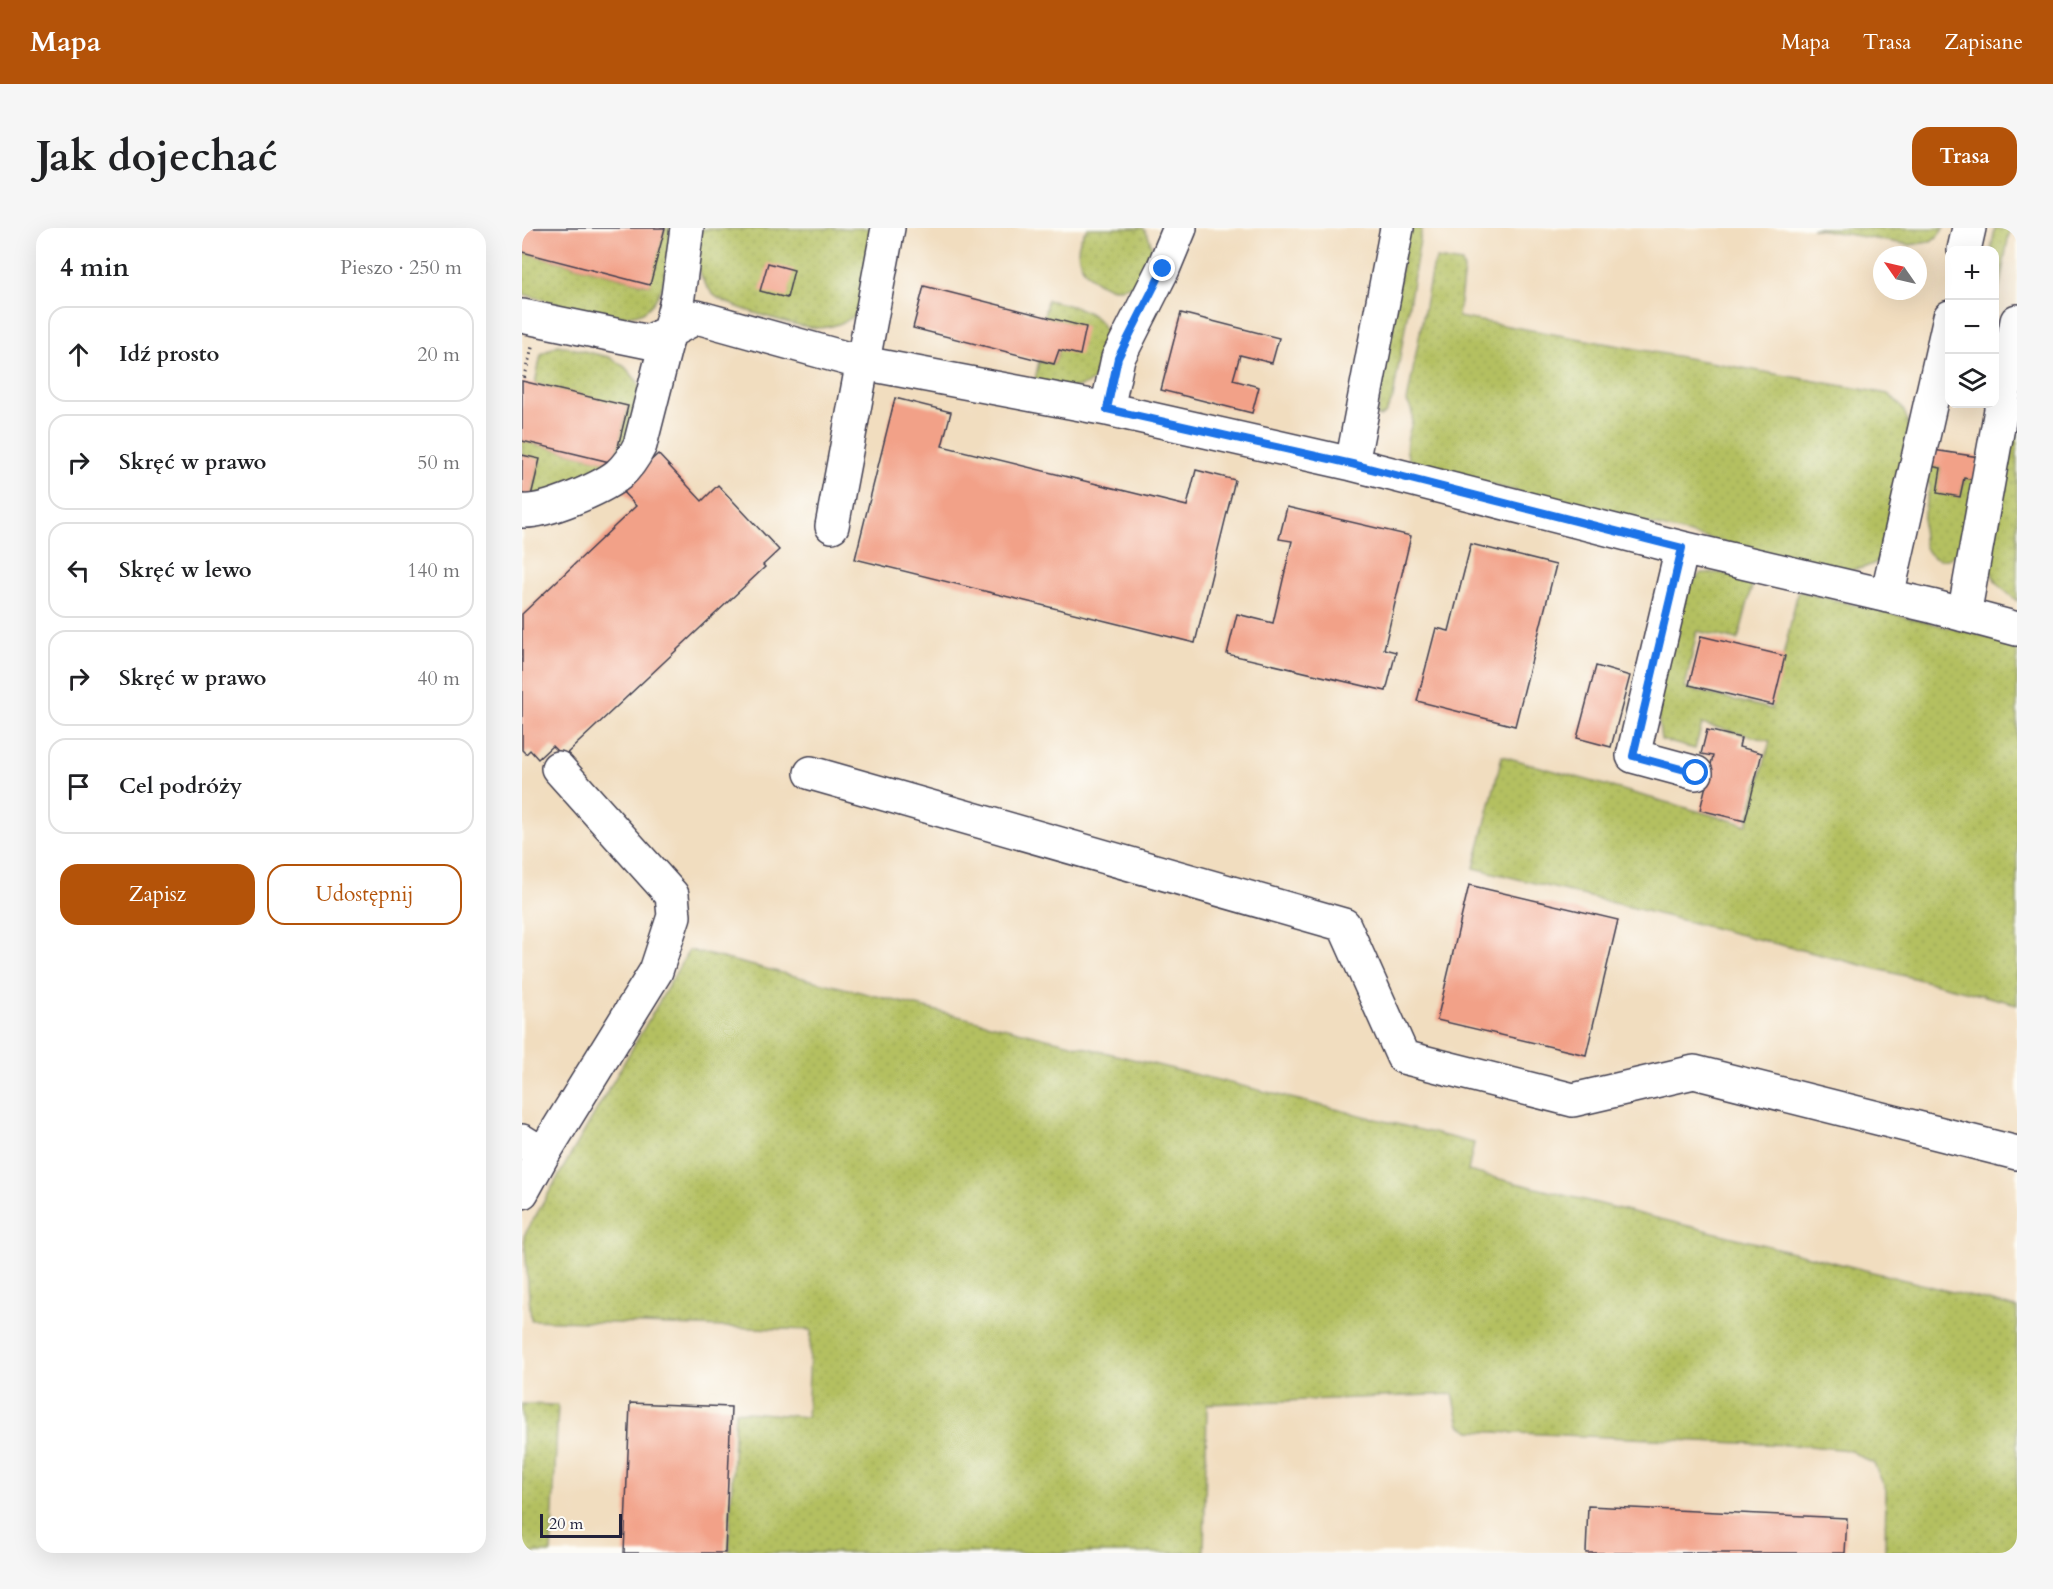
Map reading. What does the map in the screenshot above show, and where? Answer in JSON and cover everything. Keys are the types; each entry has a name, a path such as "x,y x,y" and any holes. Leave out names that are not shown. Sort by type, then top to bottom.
{"lane":[{"path":"522,511 544,509 584,493 611,479 626,468 634,458 640,445 670,332 678,297 687,228"},
{"path":"832,526 888,228"},
{"path":"1107,409 1118,358 1163,269 1180,228"},
{"path":"1352,464 1397,228"},
{"path":"1965,246 1969,228"},
{"path":"522,316 650,342 697,317 863,363 1107,409 1352,464 1682,548 2017,629"},
{"path":"1964,615 2017,321"},
{"path":"1887,596 1945,339"},
{"path":"1682,548 1633,756 1696,773"},
{"path":"522,1191 532,1147 656,971 674,916 672,895 558,768"},
{"path":"811,773 1344,926 1403,1057 1573,1100 1694,1072 2017,1153"}],"green space":[{"path":"665,228 672,228 662,287 651,305 639,314 622,316 593,313 522,294 522,252 649,285"},
{"path":"699,228 884,228 859,312 839,324 816,328 745,310 712,293 699,270 697,254"},
{"path":"1088,228 1143,228 1150,240 1152,253 1150,262 1140,279 1126,287 1111,287 1097,282 1086,272 1079,258 1079,243"},
{"path":"1408,228 1422,228 1393,398 1385,414 1380,417 1377,416"},
{"path":"1812,228 1944,228 1937,237 1929,242 1910,245"},
{"path":"1995,228 2010,228 1999,290 1999,246 1992,246"},
{"path":"1437,259 1462,263 1464,270 1458,317 1888,394 1902,408 1909,428 1879,561 1858,569 1823,567 1414,466 1406,449 1412,417 1407,402 1432,268"},
{"path":"1047,300 1084,311 1095,317 1102,325 1106,335 1106,356 1098,375 1090,382 1081,386 1069,387 1035,380 1039,361 1054,364 1059,350 1086,327 1044,317"},
{"path":"558,345 609,357 625,367 637,381 642,394 640,410 630,445 618,463 592,481 537,503 522,500 522,494 531,496 540,460 522,455 522,441 614,463 628,407 535,384 541,354"},
{"path":"2017,399 2017,601 1997,584 1988,566"},
{"path":"1930,466 1941,468 1938,493 1960,497 1964,478 1975,480 1962,543 1955,554 1946,559 1931,555 1925,548 1923,538"},
{"path":"1701,573 1720,573 1754,579 1738,640 1697,631 1685,688 1771,709 1798,591 2017,644 2017,1004 1474,868 1502,756 1747,825 1770,741 1702,724 1695,749 1661,740 1656,700 1681,594"},
{"path":"689,950 1474,1143 1468,1171 2017,1308 2017,1553 1885,1553 1886,1490 1874,1464 1849,1450 1809,1446 1471,1431 1460,1425 1453,1394 1207,1404 1204,1553 729,1553 735,1411 807,1417 811,1330 531,1320 524,1236"},
{"path":"522,1404 558,1405 551,1553 522,1553"}],"building":[{"path":"522,228 665,228 650,285 522,252"},
{"path":"768,263 794,270 787,298 760,291"},
{"path":"924,286 1086,327 1080,355 1059,350 1054,364 913,328"},
{"path":"1181,313 1279,338 1272,363 1240,355 1233,380 1259,387 1252,413 1161,390"},
{"path":"522,381 628,406 614,463 522,441"},
{"path":"895,398 951,412 942,446 1187,506 1196,470 1235,480 1195,643 855,559"},
{"path":"1933,450 1979,457 1975,480 1964,478 1960,497 1937,493 1941,468 1930,466"},
{"path":"658,454 702,501 718,485 779,550 763,565 765,567 563,757 552,746 538,759 530,750 526,754 522,750 522,614 636,506 620,489"},
{"path":"522,455 540,459 531,496 522,494"},
{"path":"1287,507 1411,536 1384,649 1396,652 1386,691 1227,654 1237,614 1273,623 1292,541 1279,539"},
{"path":"1471,544 1556,565 1515,726 1417,701 1436,628 1449,631"},
{"path":"1701,636 1785,656 1773,705 1689,685"},
{"path":"1596,666 1630,676 1611,747 1577,738"},
{"path":"1707,730 1741,738 1739,747 1762,753 1745,821 1700,810 1713,756 1701,754"},
{"path":"1469,885 1618,920 1586,1055 1437,1020"},
{"path":"630,1403 731,1407 725,1553 624,1553"},
{"path":"1588,1506 1847,1518 1845,1553 1586,1553"}],"route":[{"path":"1163,269 1118,358 1107,409 1352,464 1682,548 1633,756 1696,773"}]}
